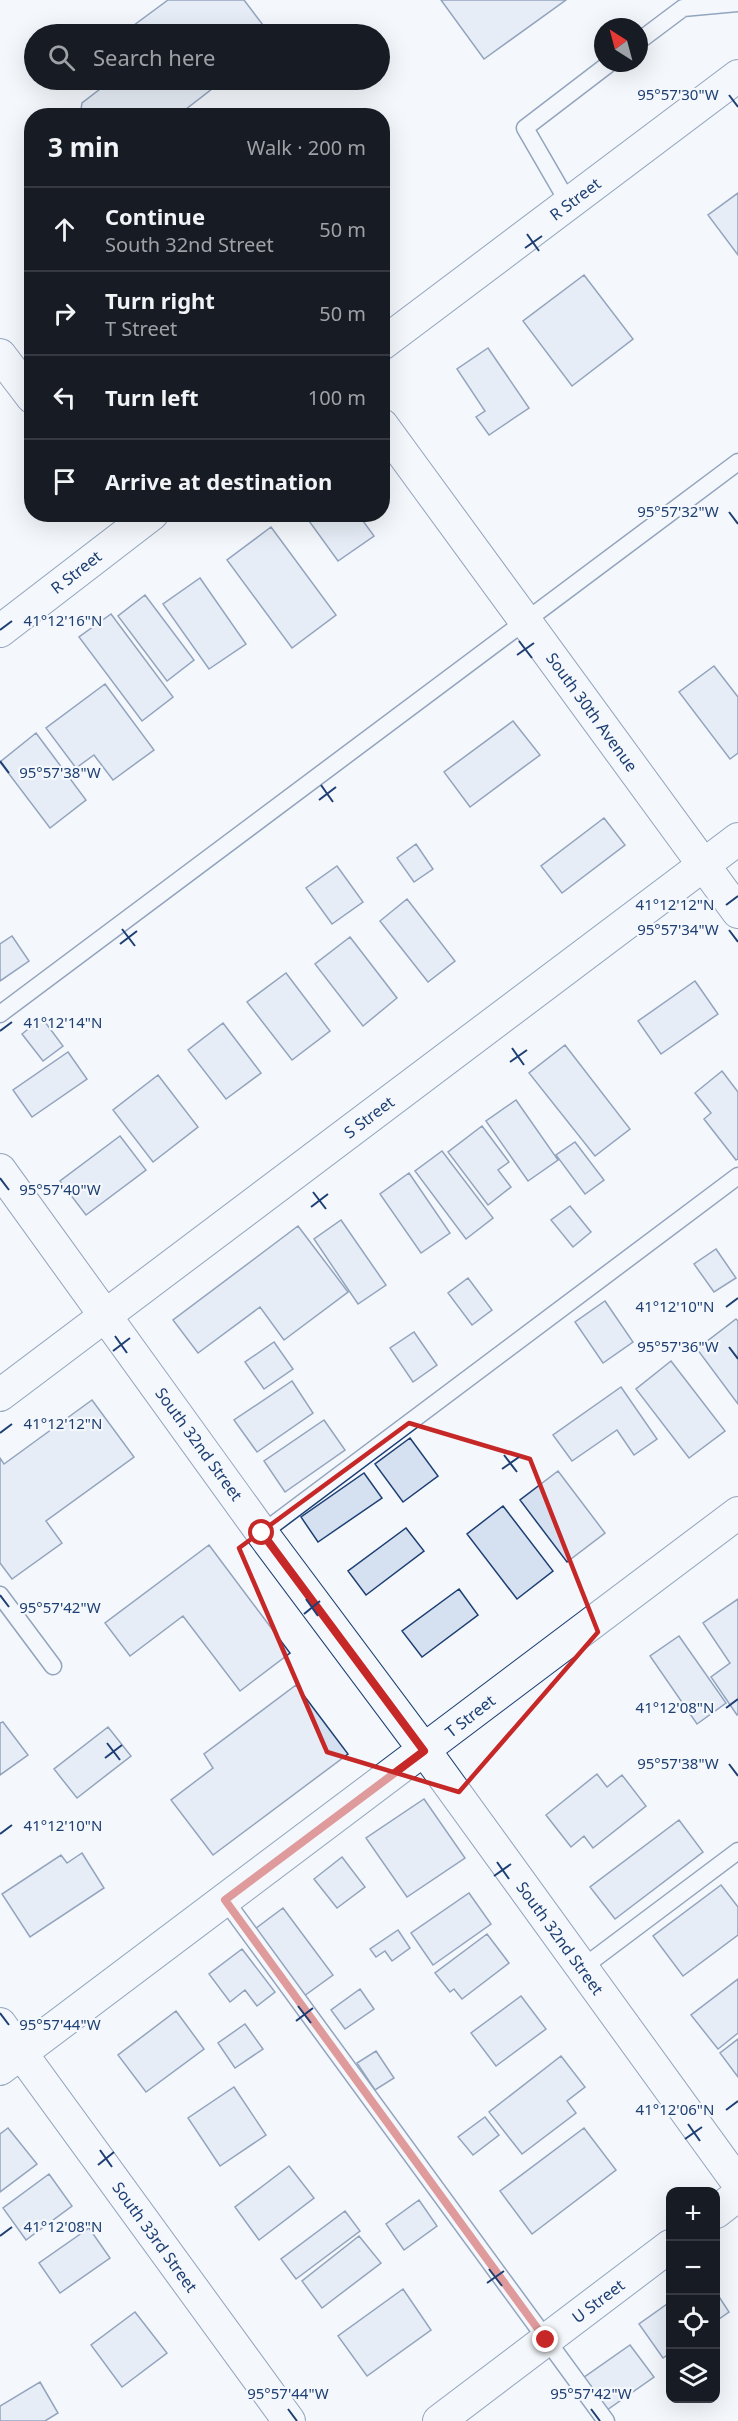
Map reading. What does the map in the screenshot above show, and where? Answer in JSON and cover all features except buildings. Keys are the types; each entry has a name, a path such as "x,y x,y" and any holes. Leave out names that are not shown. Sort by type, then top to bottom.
{"street":[{"name":"R Street","path":"390,338 738,76"},
{"path":"0,355 24,387"},
{"name":"South 30th Avenue","path":"390,436 738,912"},
{"name":"R Street","path":"0,631 131,522"},
{"name":"S Street","path":"0,1395 738,839"},
{"name":"South 32nd Street","path":"0,1170 262,1533 424,1751 738,2183"},
{"name":"T Street","path":"10,2061 738,1513"},
{"name":"South 33rd Street","path":"0,2024 10,2061 289,2421"},
{"path":"720,2209 738,2195"},
{"name":"U Street","path":"439,2421 666,2249"}],"lane":[{"path":"648,34 683,8 738,3"},
{"path":"569,204 525,128 598,72"},
{"path":"0,1014 738,462"},
{"path":"262,1533 738,1176"},
{"path":"0,1595 52,1666"},
{"path":"582,1968 738,1851"},
{"path":"225,1900 606,2421"}],"highlighted area":[{"path":"409,1423 530,1459 598,1632 459,1792 327,1752 239,1548"}],"route":[{"path":"262,1533 424,1751 225,1900 546,2340"}]}
